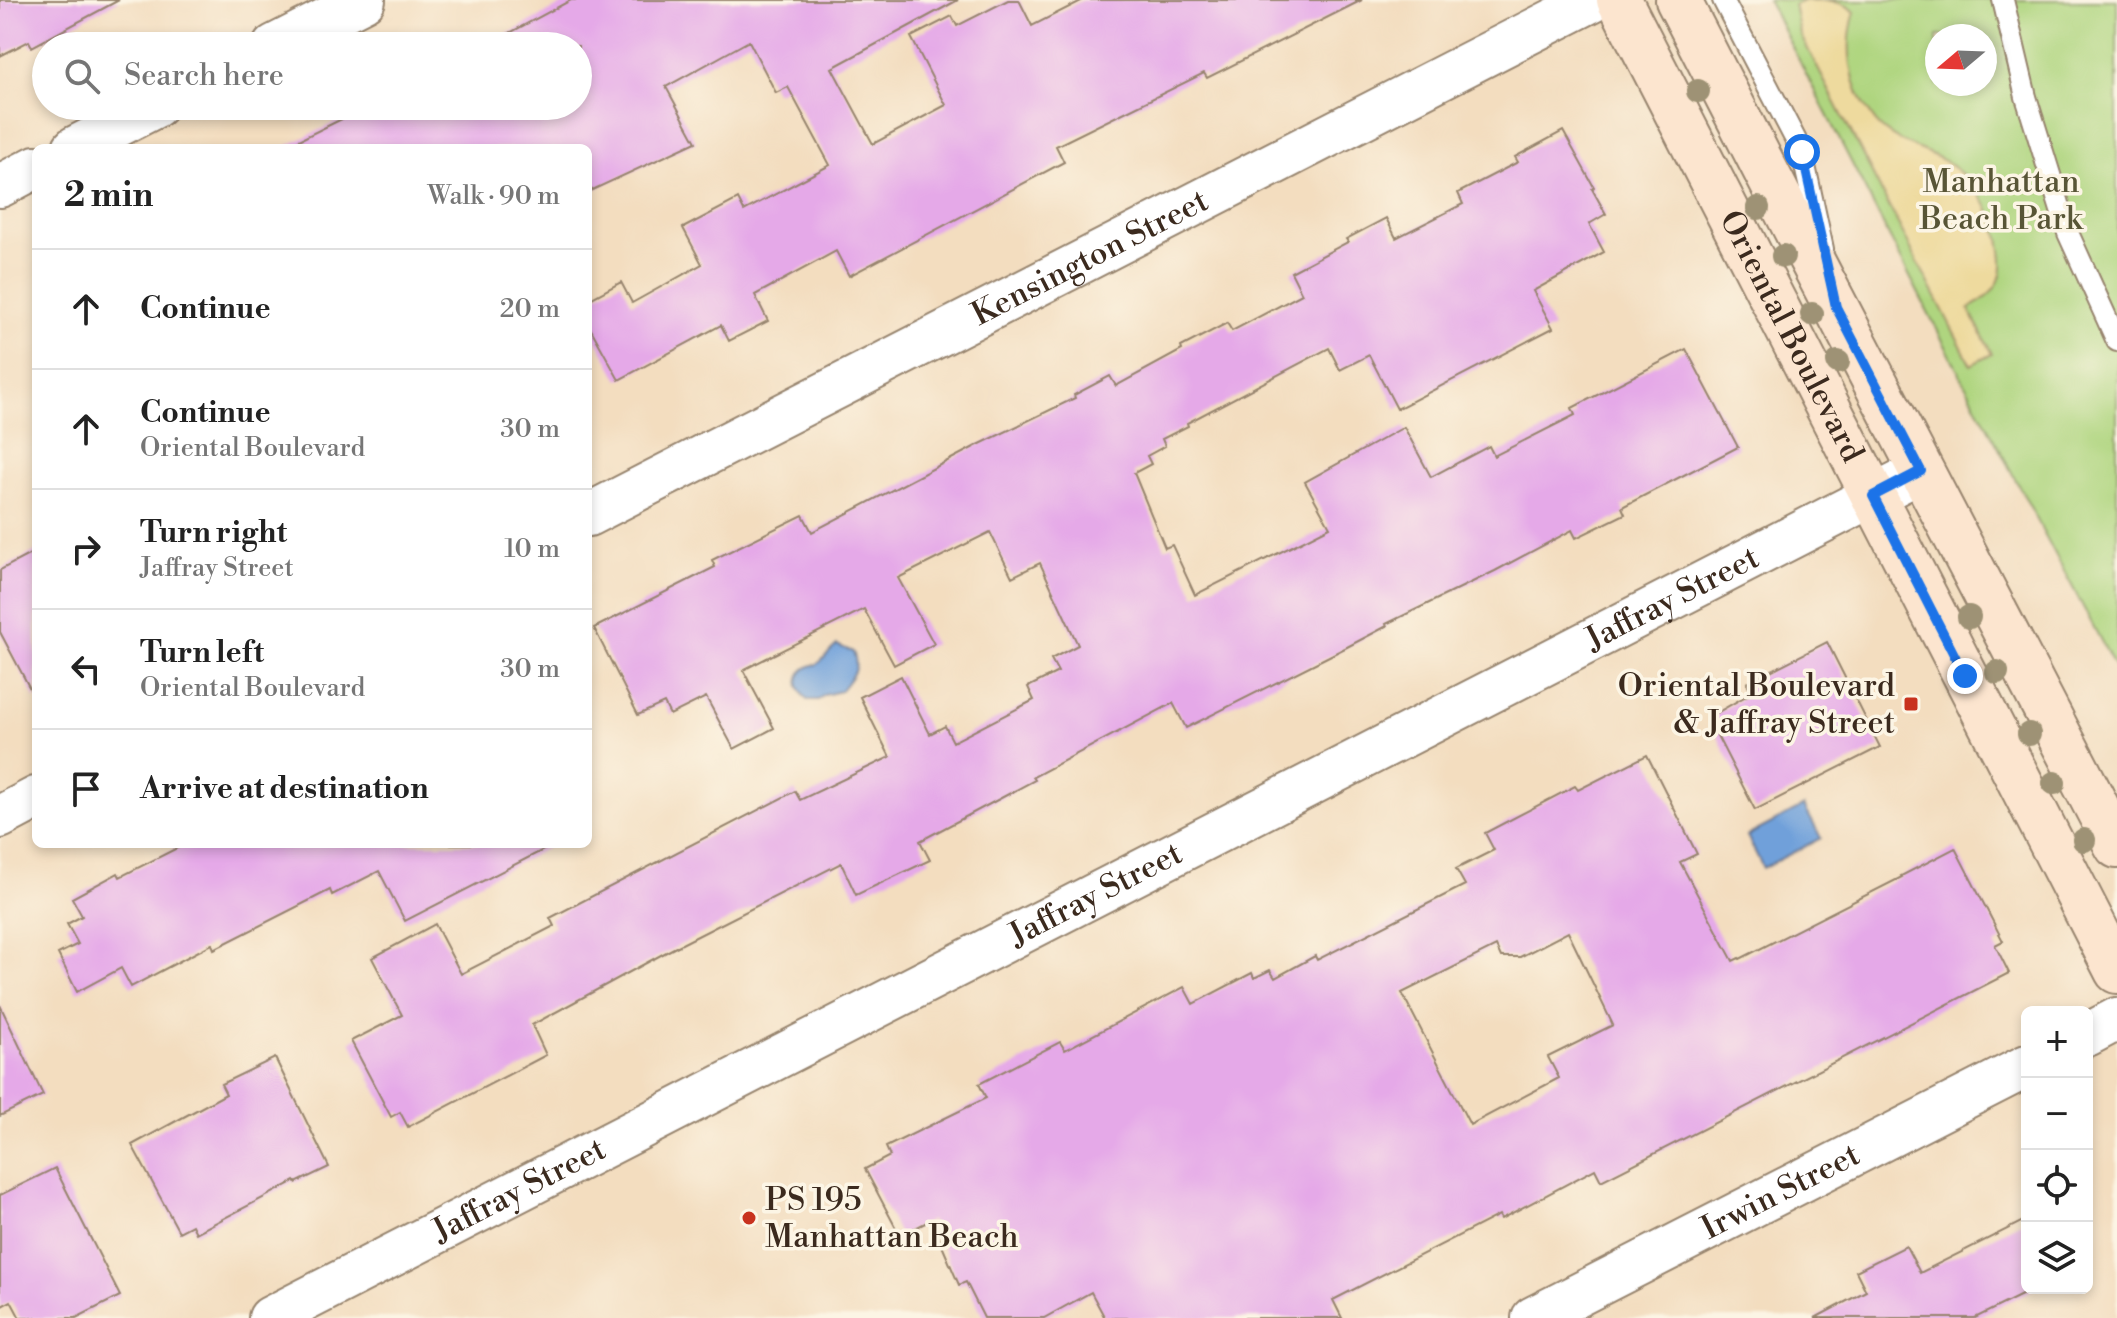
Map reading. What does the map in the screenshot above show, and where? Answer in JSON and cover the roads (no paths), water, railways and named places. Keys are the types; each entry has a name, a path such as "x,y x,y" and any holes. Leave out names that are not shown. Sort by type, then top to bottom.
{"street":[{"path":"301,32 364,0"},
{"name":"Kensington Street","path":"592,513 1593,0"},
{"name":"Oriental Boulevard","path":"1619,0 2117,971"},
{"name":"Oriental Boulevard","path":"1678,0 2117,846"},
{"path":"82,144 129,120"},
{"path":"0,186 32,169"},
{"name":"Jaffray Street","path":"270,1318 1921,471"},
{"path":"0,817 32,800"},
{"path":"2093,1032 2117,1019"},
{"name":"Irwin Street","path":"1533,1318 2021,1069"}],"lane":[{"path":"1723,0 1802,152 1836,307"},
{"path":"2003,0 2026,97 2068,233 2117,341"}],"water":[{"path":"837,645 853,652 856,663 853,673 840,691 818,700 807,700 799,687 801,673 820,662"},
{"path":"1804,806 1821,838 1763,868 1747,836"}],"place":[{"name":"Oriental Boulevard & Jaffray Street","path":"1911,704"},
{"name":"PS 195 Manhattan Beach","path":"749,1218"}],"park label":[{"name":"Manhattan Beach Park","path":"2001,200"}]}
